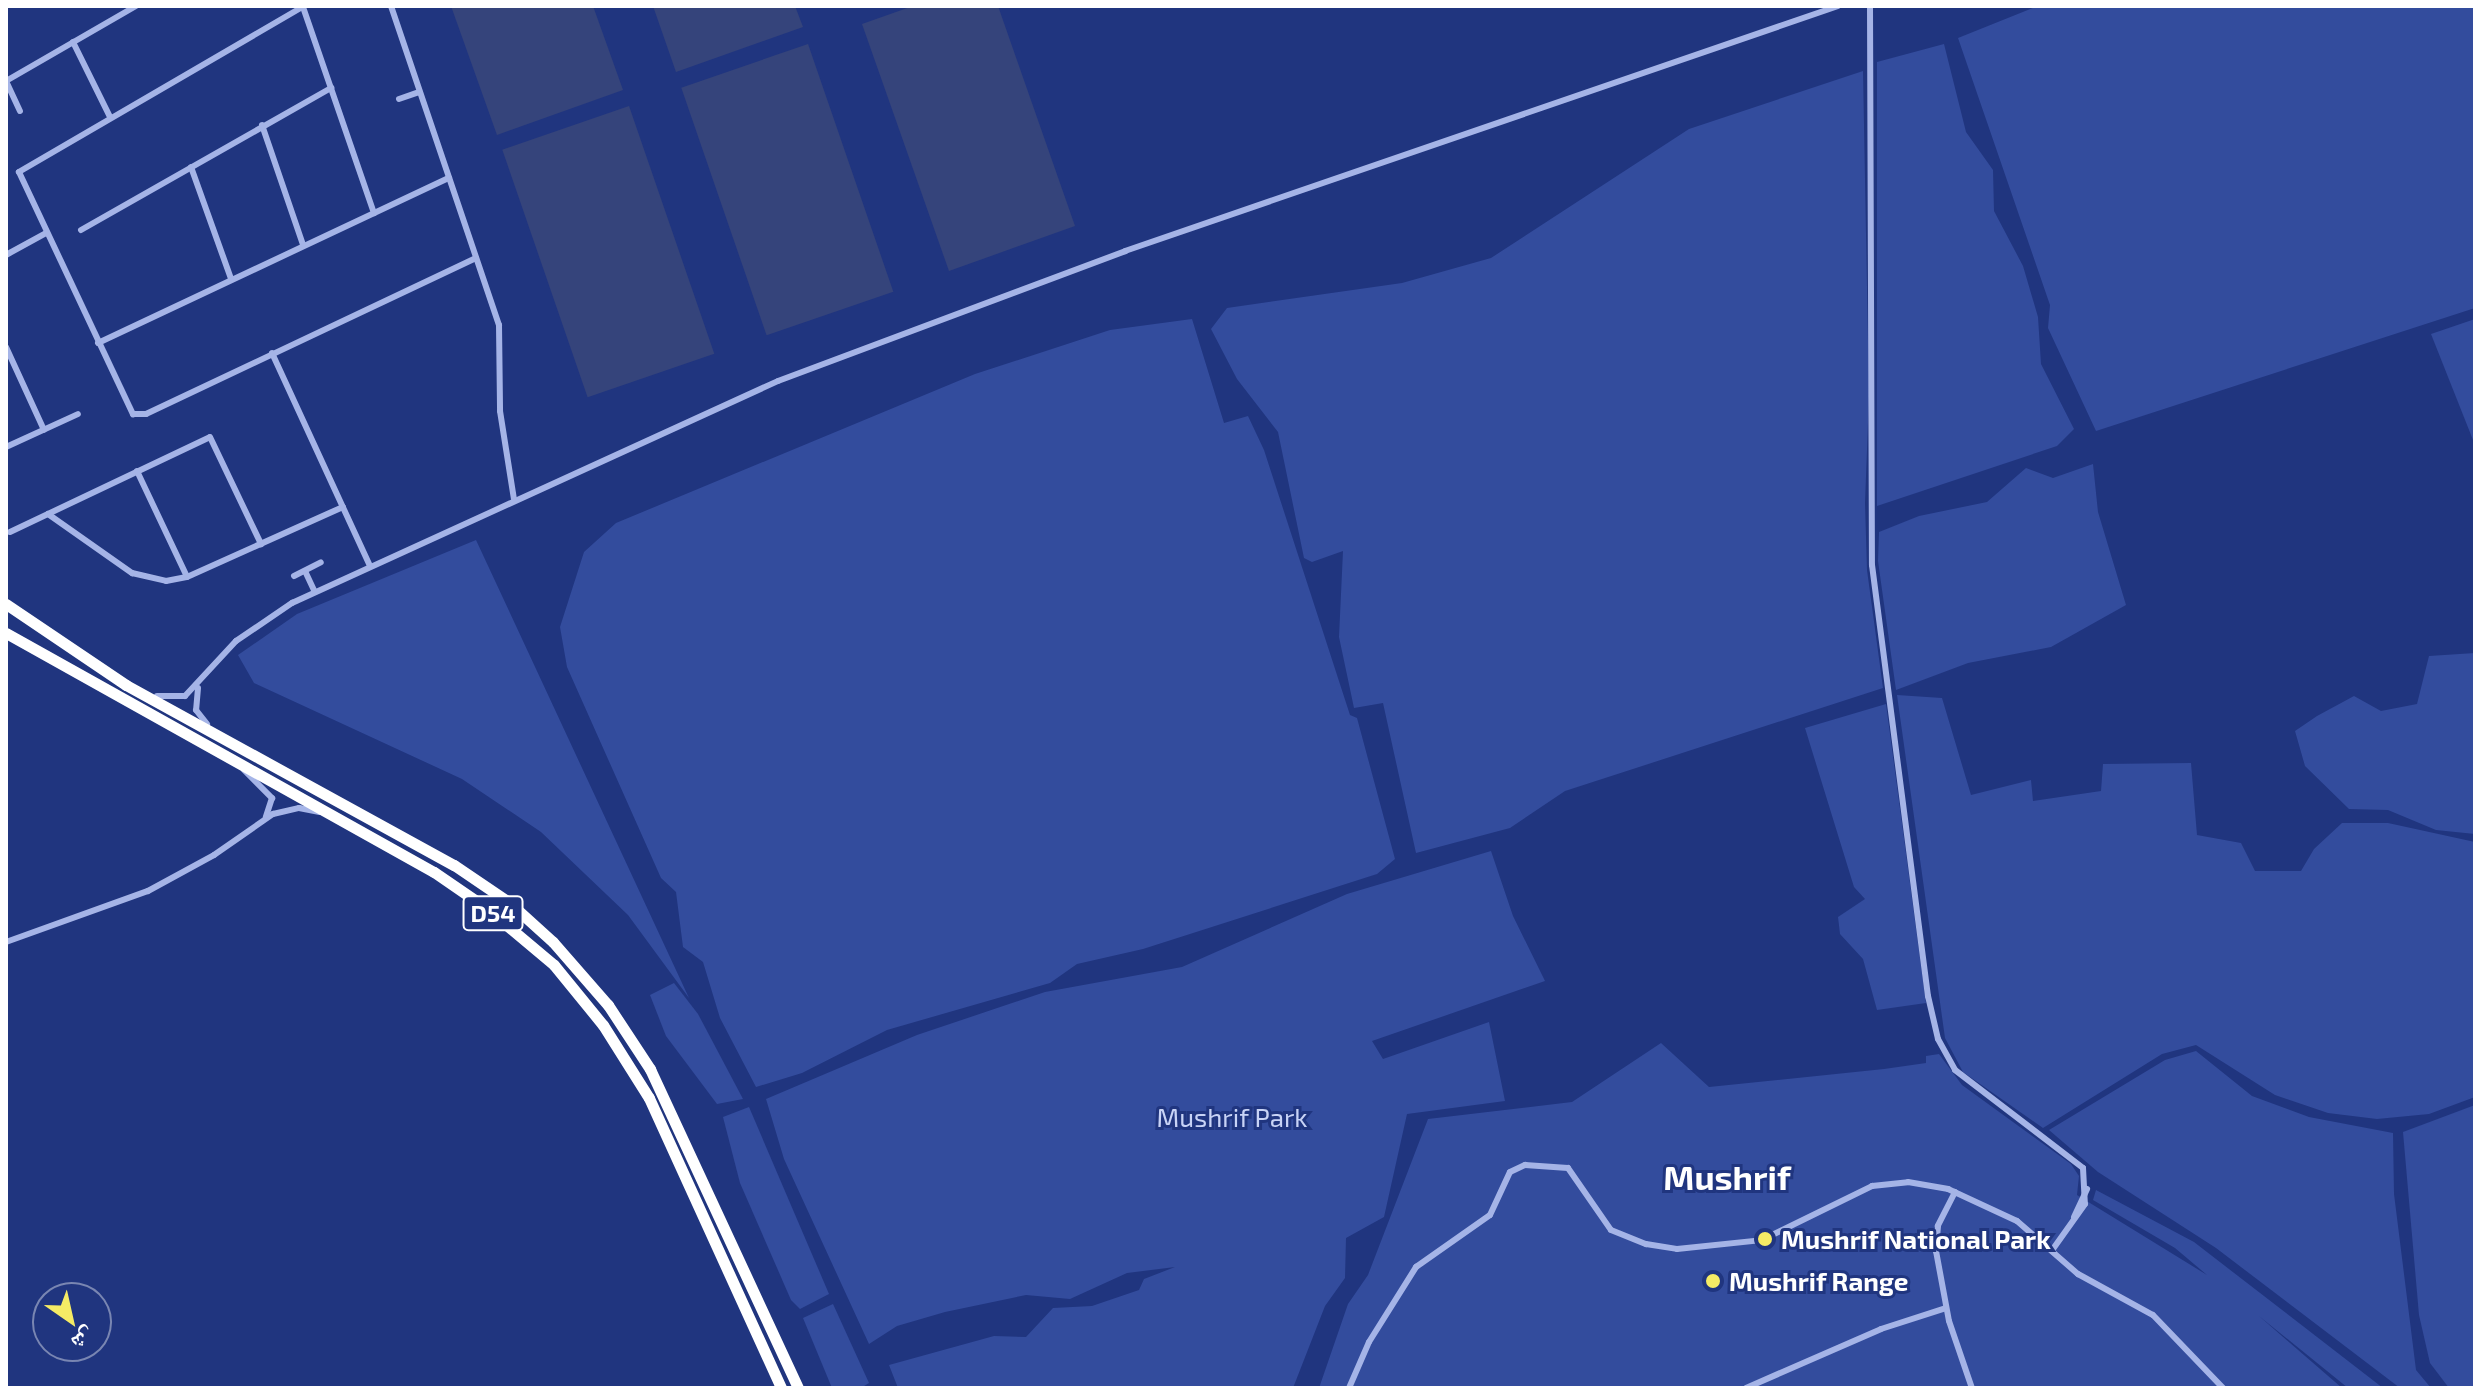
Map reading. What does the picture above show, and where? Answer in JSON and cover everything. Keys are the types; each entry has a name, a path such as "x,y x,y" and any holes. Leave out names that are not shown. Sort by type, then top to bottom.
{"highway":[{"name":"D54","path":"6,604 126,685 479,881 524,915 581,973 620,1022 663,1094 798,1388"},
{"name":"D54","path":"6,633 477,901 554,965 585,1002 649,1098 778,1388"}],"street":[{"path":"20,111 6,81 136,6"},
{"path":"374,213 304,6 20,169 46,233 98,343 137,416 476,258"},
{"path":"391,6 500,329 500,411 514,499"},
{"path":"126,685 171,700 199,685 244,634 315,592 724,404 902,333 1838,6"},
{"path":"1870,6 1872,565 1930,1007 1942,1049 1955,1070 2075,1158 2087,1189 2085,1204 2053,1249"},
{"path":"73,42 110,117"},
{"path":"81,230 331,88"},
{"path":"399,99 419,92"},
{"path":"262,125 303,245"},
{"path":"191,167 231,279"},
{"path":"98,343 449,178"},
{"path":"6,255 46,233"},
{"path":"6,347 44,430"},
{"path":"272,353 370,566"},
{"path":"6,447 78,414"},
{"path":"10,532 211,437 261,544"},
{"path":"137,471 187,577"},
{"path":"48,514 132,573 159,581 187,577 343,507"},
{"path":"294,576 321,562"},
{"path":"305,571 315,592"},
{"path":"199,685 198,715 238,747"},
{"path":"241,768 272,798 266,818"},
{"path":"6,942 148,891 214,855 266,818 290,809 327,814"},
{"path":"1349,1388 1410,1276 1432,1252 1490,1215 1510,1172 1520,1165 1568,1168 1611,1230 1646,1244 1677,1249 1762,1240 1872,1186 1916,1182 1955,1192 2008,1215 2053,1249 2078,1274 2161,1321 2223,1388"},
{"path":"1955,1192 1936,1234 1946,1308 1972,1388"},
{"path":"1746,1388 1873,1332 1946,1308"}],"green space":[{"path":"2038,6 2475,6 2475,308 2096,431 2048,328 2050,305 1958,38"},
{"path":"1944,44 1966,132 1993,170 1994,211 2023,266 2038,317 2041,364 2074,429 2057,446 1877,506 1877,62"},
{"path":"1863,71 1869,396 1865,503 1867,570 1883,688 1565,791 1510,828 1416,853 1383,703 1354,708 1339,637 1343,551 1312,562 1304,558 1278,432 1237,379 1211,329 1227,308 1402,283 1491,258 1689,129"},
{"path":"1192,319 1224,423 1248,416 1264,450 1350,715 1357,718 1395,859 1377,874 1143,949 1077,964 1050,983 887,1030 802,1073 756,1087 720,1018 703,962 683,947 676,892 661,878 567,667 560,627 584,552 616,523 975,374 1110,330"},
{"path":"2475,319 2475,445 2431,334"},
{"path":"2093,464 2098,512 2126,605 2051,647 1968,663 1896,690 1878,561 1879,532 1919,516 1987,502 2026,468 2053,478"},
{"path":"476,540 689,998 628,915 541,832 462,779 254,683 238,655 297,614"},
{"path":"2475,653 2475,834 2436,830 2388,810 2349,809 2305,766 2295,731 2317,716 2354,696 2381,711 2417,704 2429,656"},
{"path":"1897,695 1942,698 1971,795 2031,780 2033,801 2101,791 2103,764 2191,763 2197,835 2241,843 2255,871 2301,871 2314,849 2342,823 2388,823 2475,842 2475,1097 2429,1114 2377,1119 2328,1113 2275,1095 2196,1045 2162,1054 2043,1128 1963,1072 1945,1038"},
{"path":"1886,704 1926,1003 1877,1010 1863,959 1840,934 1838,917 1865,899 1854,887 1805,728"},
{"name":"Mushrif Park","path":"1491,851 1513,916 1545,981 1372,1041 1383,1059 1489,1022 1505,1101 1407,1114 1384,1217 1346,1238 1345,1278 1325,1306 1293,1388 898,1388 889,1365 994,1336 1026,1337 1053,1308 1092,1306 1139,1290 1144,1279 1175,1267 1127,1273 1070,1299 1026,1295 945,1312 897,1326 869,1344 784,1159 766,1099 917,1035 1045,992 1182,967 1347,894"},
{"path":"674,983 698,1014 743,1099 717,1104 666,1036 650,995"},
{"name":"Mushrif National Park","path":"1661,1043 1709,1087 1926,1063 1926,1056 1939,1054 1962,1085 2071,1164 2079,1176 2077,1195 2207,1275 2175,1248 2093,1200 2096,1190 2194,1242 2383,1388 2348,1388 2259,1316 2342,1388 1319,1388 1348,1304 1368,1275 1428,1119 1572,1102"},
{"path":"2196,1051 2252,1096 2309,1117 2393,1133 2394,1194 2416,1370 2431,1388 2400,1388 2216,1248 2098,1172 2049,1130 2165,1060"},
{"path":"2475,1105 2475,1388 2449,1388 2430,1363 2419,1315 2403,1132"},
{"path":"749,1107 829,1294 800,1309 791,1300 740,1183 723,1117"},
{"path":"833,1304 869,1383 861,1388 832,1388 803,1318"}],"shaded area":[{"path":"451,6 593,6 623,90 497,135"},
{"path":"653,6 795,6 803,27 676,72"},
{"path":"913,6 998,6 1075,226 949,271 862,24"},
{"path":"808,44 893,292 767,335 681,88"},
{"path":"629,106 714,354 588,397 502,150"}],"place":[{"name":"Mushrif National Park","path":"1765,1239"},
{"name":"Mushrif Range","path":"1713,1281"}],"district":[{"name":"Mushrif","path":"1727,1177"}]}
